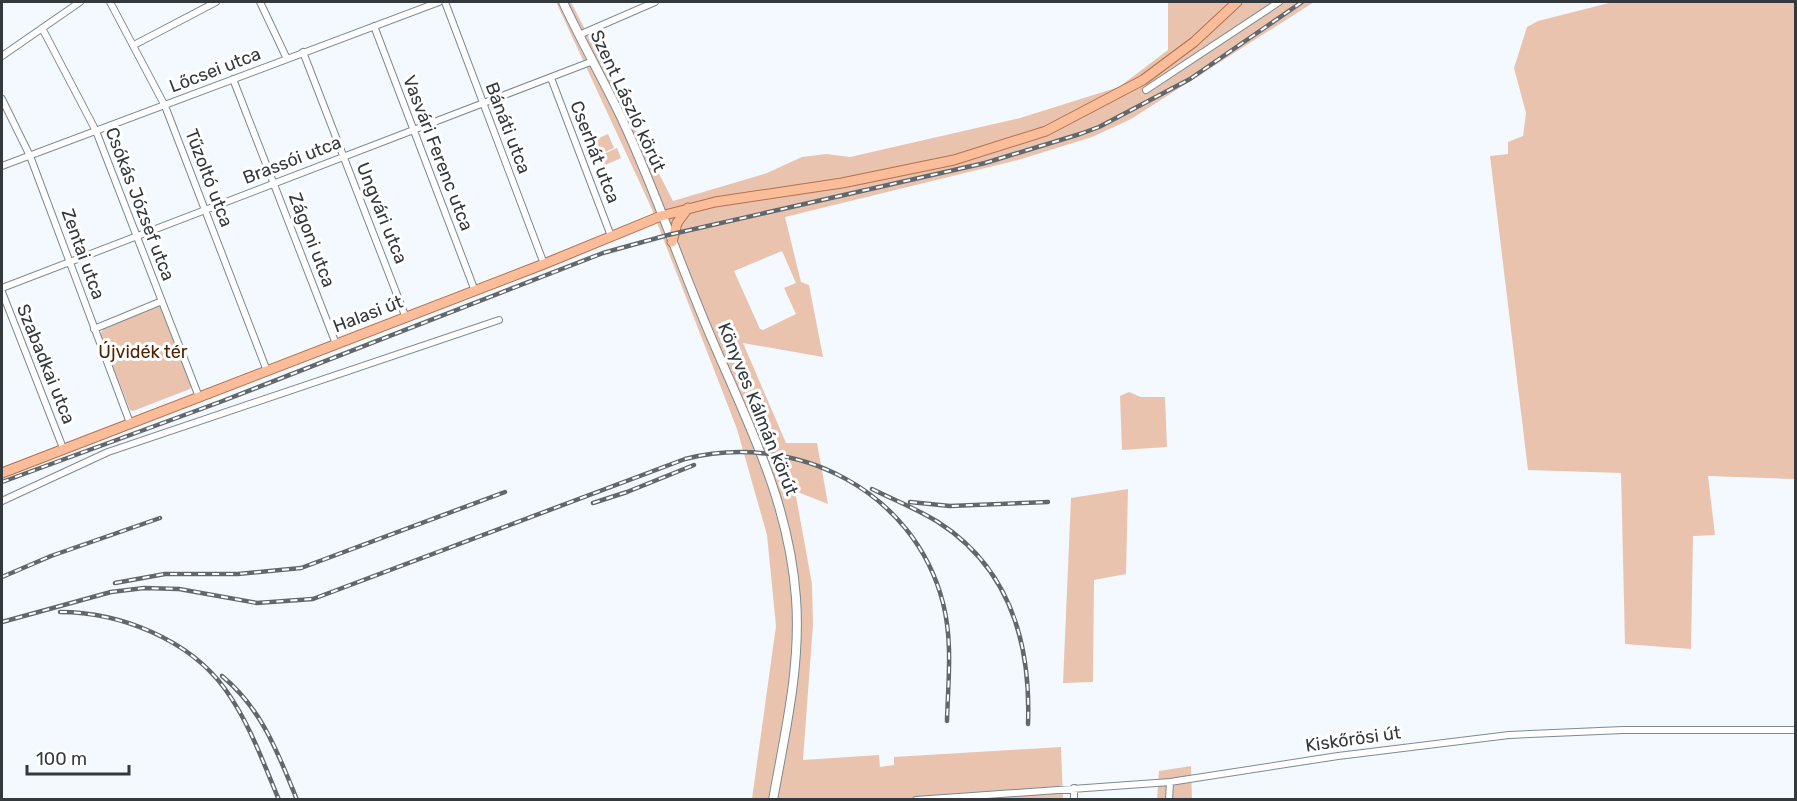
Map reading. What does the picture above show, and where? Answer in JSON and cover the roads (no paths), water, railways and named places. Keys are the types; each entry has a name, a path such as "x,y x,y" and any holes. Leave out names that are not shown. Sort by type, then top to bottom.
{"main road":[{"name":"Halasi út","path":"2,473 406,318 661,216 688,208 842,183 954,160 1046,131 1143,80 1194,42 1237,2"},
{"path":"672,243 678,223 688,208"}],"street":[{"path":"2,56 77,2"},
{"name":"Tűzoltó utca","path":"110,2 165,106 267,371"},
{"path":"134,45 216,2"},
{"path":"260,2 287,59"},
{"name":"Lőcsei utca","path":"2,166 439,2"},
{"name":"Bánáti utca","path":"445,2 544,264"},
{"name":"Szent László körút","path":"562,2 622,120 661,216"},
{"path":"579,35 655,2"},
{"path":"1146,90 1279,2"},
{"name":"Vasvári Ferenc utca","path":"374,26 475,291"},
{"name":"Csókás József utca","path":"42,28 96,131 199,397"},
{"name":"Ungvári utca","path":"303,52 406,318"},
{"name":"Brassói utca","path":"2,290 412,129 593,61"},
{"name":"Cserhát utca","path":"551,78 611,236"},
{"name":"Zágoni utca","path":"233,79 336,344"},
{"name":"Zentai utca","path":"2,99 30,156 130,423"},
{"name":"Könyves Kálmán körút","path":"661,216 772,478 787,532 796,597 796,651 793,687 773,800"},
{"name":"Szabadkai utca","path":"2,290 63,448"},
{"path":"94,328 162,301"},
{"path":"2,501 108,452 499,320"},
{"name":"Kiskőrösi út","path":"916,800 1002,797 1074,788 1170,782 1386,750 1509,735 1623,730 1796,730"},
{"path":"1169,800 1170,782"},
{"path":"1074,788 1074,800"}],"railway":[{"path":"2,482 220,402 603,253 668,235 985,163 1099,127 1190,79 1302,2"},
{"path":"2,622 111,592 144,588 179,589 257,603 313,599 685,459 726,453 768,454 807,462 844,478 878,500 906,529 928,563 943,603 949,647 947,721"},
{"path":"593,503 694,465"},
{"path":"872,489 938,522 963,541 983,562 999,585 1020,637 1028,694 1028,724"},
{"path":"115,583 165,574 238,574 301,568 505,492"},
{"path":"910,502 950,506 1048,502"},
{"path":"2,577 51,556 160,518"},
{"path":"60,612 83,613 129,623 173,643 210,671 225,689 241,715 279,800"},
{"path":"222,676 236,689 258,717 297,800"}],"park label":[{"name":"Újvidék tér","path":"143,352"}]}
